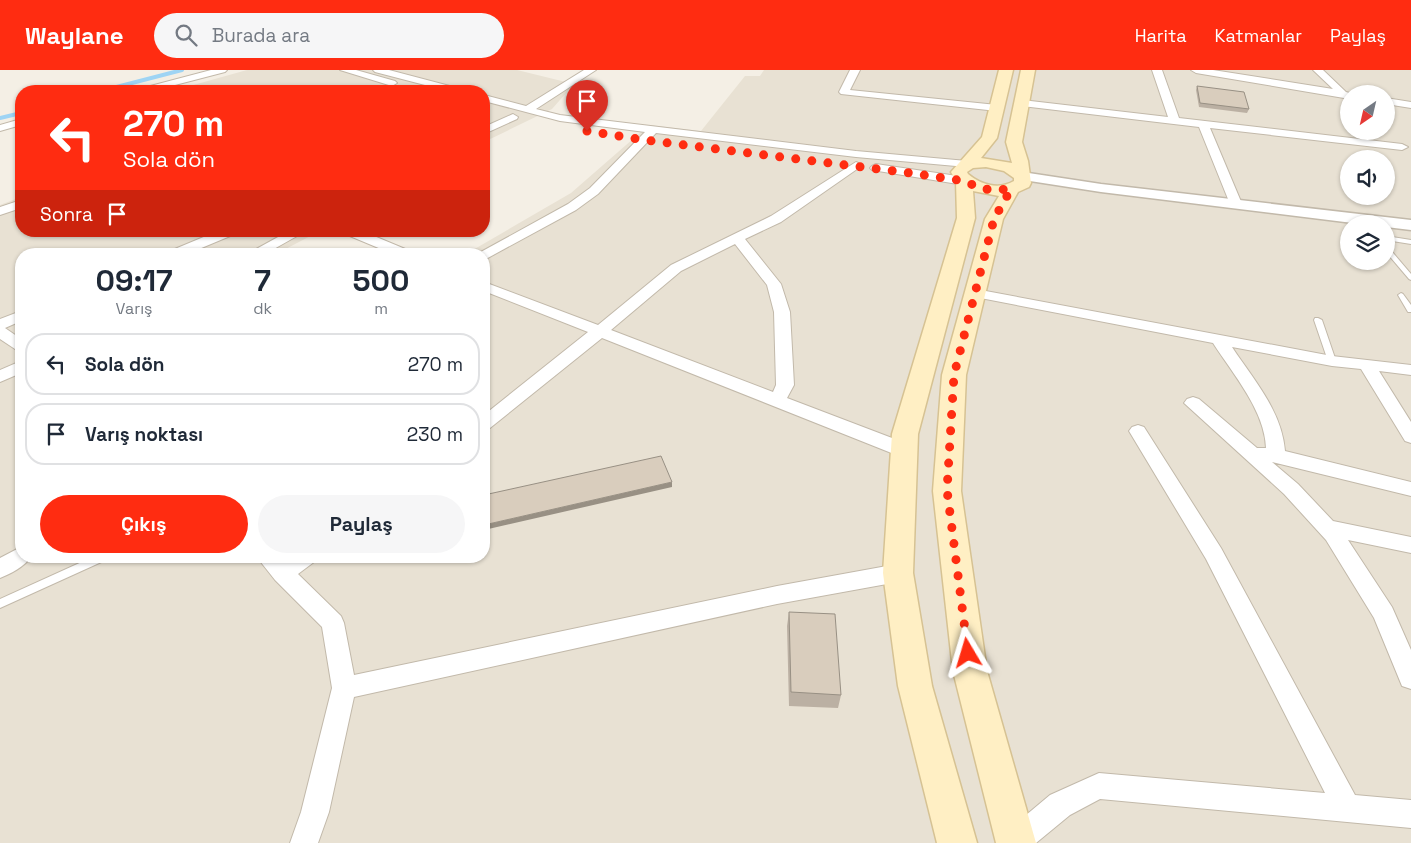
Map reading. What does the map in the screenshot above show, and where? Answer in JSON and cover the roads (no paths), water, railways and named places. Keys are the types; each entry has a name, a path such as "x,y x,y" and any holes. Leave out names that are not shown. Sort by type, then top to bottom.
{"main road":[{"path":"956,843 914,686 898,573 906,451 905,434 966,218 965,173 989,138 1006,70"},
{"path":"1016,842 970,671 947,490 954,375 994,219 1019,181 1020,161 1014,142 1028,70"},
{"path":"965,173 975,162 996,163 1015,170 1019,181"},
{"path":"965,173 986,189 1019,181"}],"street":[{"path":"165,85 222,70"},
{"path":"345,70 400,85"},
{"path":"378,70 435,85"},
{"path":"528,110 591,70"},
{"path":"855,70 844,92 997,108"},
{"path":"1156,70 1174,120"},
{"path":"1196,70 1340,95"},
{"path":"1318,70 1340,90"},
{"path":"490,100 560,118 648,135 856,165 965,173"},
{"path":"1395,102 1411,105"},
{"path":"1022,103 1402,147"},
{"path":"490,110 548,124 856,154 965,173"},
{"path":"490,128 513,117"},
{"path":"0,128 15,124"},
{"path":"1203,124 1236,204"},
{"path":"490,253 572,207 594,190 648,135"},
{"path":"1395,140 1411,156"},
{"path":"490,420 520,397 676,268 776,219 856,165"},
{"path":"1019,181 1101,188 1411,225"},
{"path":"0,211 15,206"},
{"path":"189,248 216,237"},
{"path":"266,248 288,237"},
{"path":"364,237 391,248"},
{"path":"737,238 774,284 782,312 785,385 783,392 774,400"},
{"path":"490,288 906,451"},
{"path":"975,294 1332,361 1411,370"},
{"path":"0,325 15,319"},
{"path":"0,332 15,342"},
{"path":"1220,341 1269,417 1275,437 1276,455"},
{"path":"1367,366 1411,437"},
{"path":"0,377 15,369"},
{"path":"1193,403 1291,489 1332,534 1384,614 1411,678"},
{"path":"1138,431 1214,554 1347,808"},
{"path":"1252,454 1276,455 1411,489"},
{"path":"1326,527 1411,545"},
{"path":"0,569 15,559"},
{"path":"273,563 333,623 344,688 315,812 304,843"},
{"path":"283,574 298,563"},
{"path":"344,688 777,596 898,573"},
{"path":"1016,842 1060,806 1099,786 1411,814"}],"lane":[{"path":"1395,239 1411,242"},
{"path":"1395,259 1411,278"},
{"path":"1401,295 1411,310"},
{"path":"1318,320 1332,361"},
{"path":"0,604 90,563"}],"waterway":[{"path":"124,85 182,70"},
{"path":"0,118 15,114"}]}
